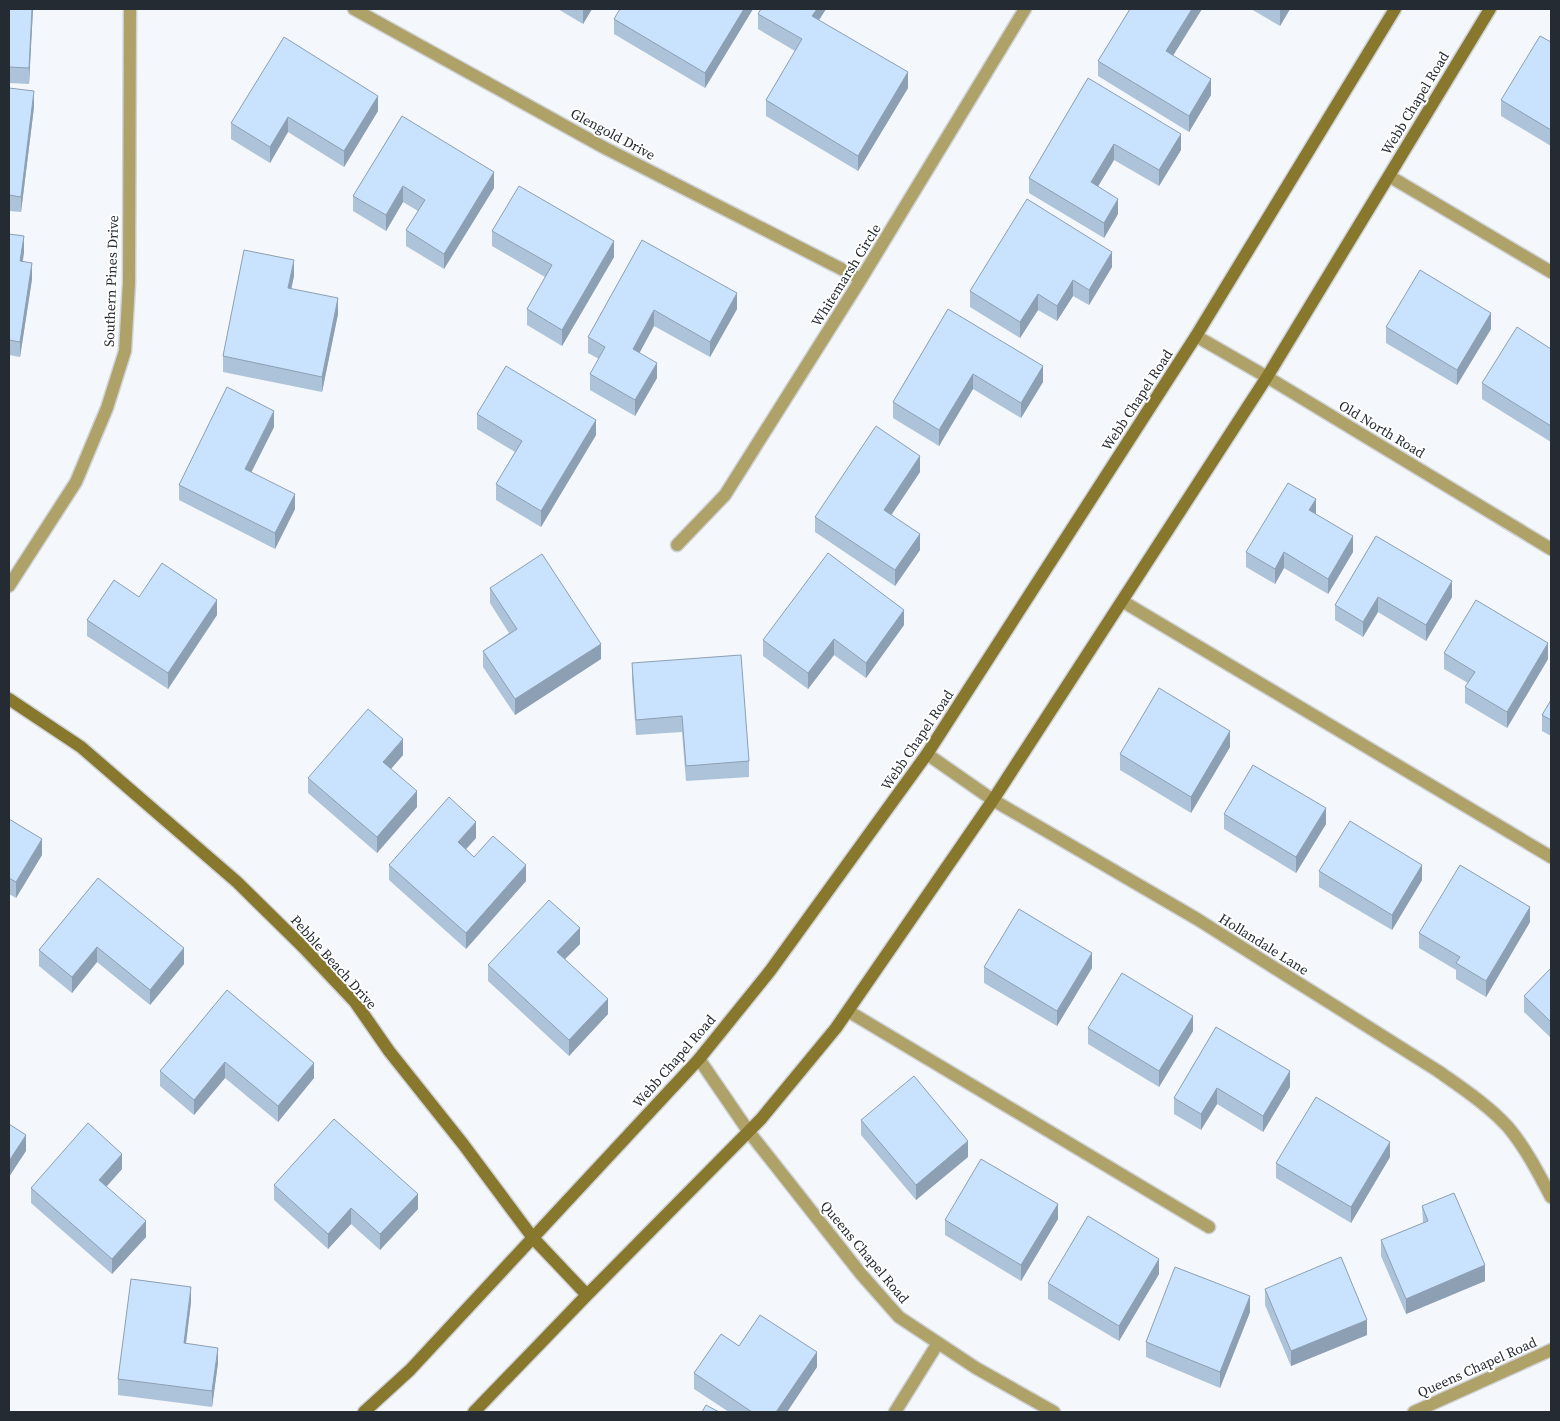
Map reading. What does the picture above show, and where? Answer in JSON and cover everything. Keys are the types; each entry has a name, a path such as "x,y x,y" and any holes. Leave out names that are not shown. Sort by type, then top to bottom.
{"main road":[{"name":"Webb Chapel Road","path":"364,1412 410,1370 699,1060 770,971 928,754 1196,336 1395,9"},
{"name":"Webb Chapel Road","path":"474,1412 749,1132 817,1051 848,1010 993,800 1267,377 1490,9"},
{"name":"Pebble Beach Drive","path":"9,699 81,747 237,882 303,947 355,1002 389,1051 463,1144 533,1238 587,1295"}],"street":[{"name":"Southern Pines Drive","path":"9,586 76,482 107,408 125,351 129,282 130,9"},
{"name":"Glengold Drive","path":"354,9 603,147 861,279"},
{"name":"Whitemarsh Circle","path":"677,545 725,495 861,279 1025,9"},
{"path":"1389,176 1551,272"},
{"name":"Old North Road","path":"1196,336 1551,549"},
{"path":"1122,601 1551,857"},
{"name":"Hollandale Lane","path":"928,754 993,800 1197,919 1438,1071 1471,1094 1508,1128 1536,1168 1551,1197"},
{"path":"848,1010 1209,1227"},
{"name":"Queens Chapel Road","path":"699,1060 749,1132 861,1274 900,1317 976,1368 1054,1412"},
{"path":"895,1412 938,1343"},
{"name":"Queens Chapel Road","path":"1414,1412 1551,1350"}],"building":[{"path":"9,9 32,9 29,68 9,67"},
{"path":"620,9 744,9 705,73 614,19"},
{"path":"761,9 817,9 812,16 908,72 858,156 766,100 802,39 758,14"},
{"path":"1130,9 1192,9 1166,51 1211,79 1189,116 1098,61"},
{"path":"1540,36 1551,42 1551,130 1501,100"},
{"path":"284,37 378,96 344,151 288,117 270,147 231,123"},
{"path":"1088,78 1181,134 1159,170 1114,144 1091,182 1118,199 1104,223 1029,178"},
{"path":"9,88 34,91 21,197 9,195"},
{"path":"402,116 494,172 444,254 406,230 425,200 403,186 386,215 353,196"},
{"path":"519,186 614,241 562,330 527,309 552,265 492,231"},
{"path":"1027,199 1112,252 1089,290 1073,280 1057,306 1038,294 1020,322 970,291"},
{"path":"9,234 24,236 20,261 32,263 20,342 9,340"},
{"path":"642,240 737,293 710,342 654,310 633,349 657,363 635,400 590,374 605,347 588,337"},
{"path":"244,250 294,260 288,288 338,298 322,377 223,356"},
{"path":"1420,270 1491,313 1457,370 1386,327"},
{"path":"948,309 1043,366 1021,403 973,374 939,430 893,402"},
{"path":"1517,327 1551,349 1551,426 1482,383"},
{"path":"506,366 596,420 541,511 496,484 522,441 477,414"},
{"path":"227,387 274,411 245,469 295,494 275,533 179,485"},
{"path":"876,426 920,456 884,510 920,534 895,570 815,517"},
{"path":"1288,483 1316,499 1309,510 1353,536 1328,579 1284,552 1275,569 1246,552"},
{"path":"1376,536 1452,581 1426,625 1378,597 1363,622 1335,605"},
{"path":"828,553 904,610 866,663 834,639 808,673 763,640"},
{"path":"542,554 601,644 515,699 483,651 517,629 490,588"},
{"path":"162,563 217,600 168,673 87,620 114,580 139,597"},
{"path":"1476,600 1548,643 1507,712 1465,687 1475,672 1444,653"},
{"path":"741,655 749,761 686,766 682,716 636,720 632,663"},
{"path":"1159,688 1230,731 1191,797 1120,754"},
{"path":"1551,700 1551,720 1542,715"},
{"path":"368,709 403,739 383,762 417,791 377,837 308,778"},
{"path":"1253,765 1326,808 1296,857 1224,814"},
{"path":"449,797 476,822 458,842 474,857 493,836 526,865 466,933 389,865"},
{"path":"9,819 42,839 16,882 9,878"},
{"path":"1350,821 1422,865 1392,915 1319,871"},
{"path":"1460,865 1530,907 1486,981 1456,963 1460,957 1419,933"},
{"path":"98,878 184,948 150,990 97,947 72,977 39,950"},
{"path":"549,900 580,928 557,952 608,999 569,1040 488,965"},
{"path":"1019,909 1092,953 1057,1011 984,967"},
{"path":"1551,968 1551,1022 1524,996"},
{"path":"1122,973 1193,1016 1159,1071 1088,1028"},
{"path":"227,990 314,1063 278,1106 225,1062 194,1100 160,1071"},
{"path":"1216,1027 1290,1071 1263,1116 1217,1088 1201,1114 1174,1098"},
{"path":"914,1076 968,1141 916,1185 861,1120"},
{"path":"1316,1097 1390,1142 1351,1207 1276,1163"},
{"path":"334,1119 418,1194 380,1234 351,1208 328,1234 274,1185"},
{"path":"88,1123 122,1154 99,1180 146,1221 112,1259 31,1188"},
{"path":"9,1124 26,1135 9,1161"},
{"path":"981,1159 1058,1204 1021,1265 945,1220"},
{"path":"1454,1193 1485,1265 1406,1299 1381,1240 1428,1221 1422,1206"},
{"path":"1088,1216 1159,1259 1119,1326 1048,1283"},
{"path":"1341,1257 1367,1320 1291,1351 1265,1289"},
{"path":"1175,1267 1250,1296 1220,1372 1146,1342"},
{"path":"131,1279 191,1287 184,1343 218,1348 212,1391 118,1379"},
{"path":"760,1315 817,1352 776,1412 752,1412 694,1373 721,1334 739,1346"},
{"path":"706,1405 719,1412 702,1412"}]}
